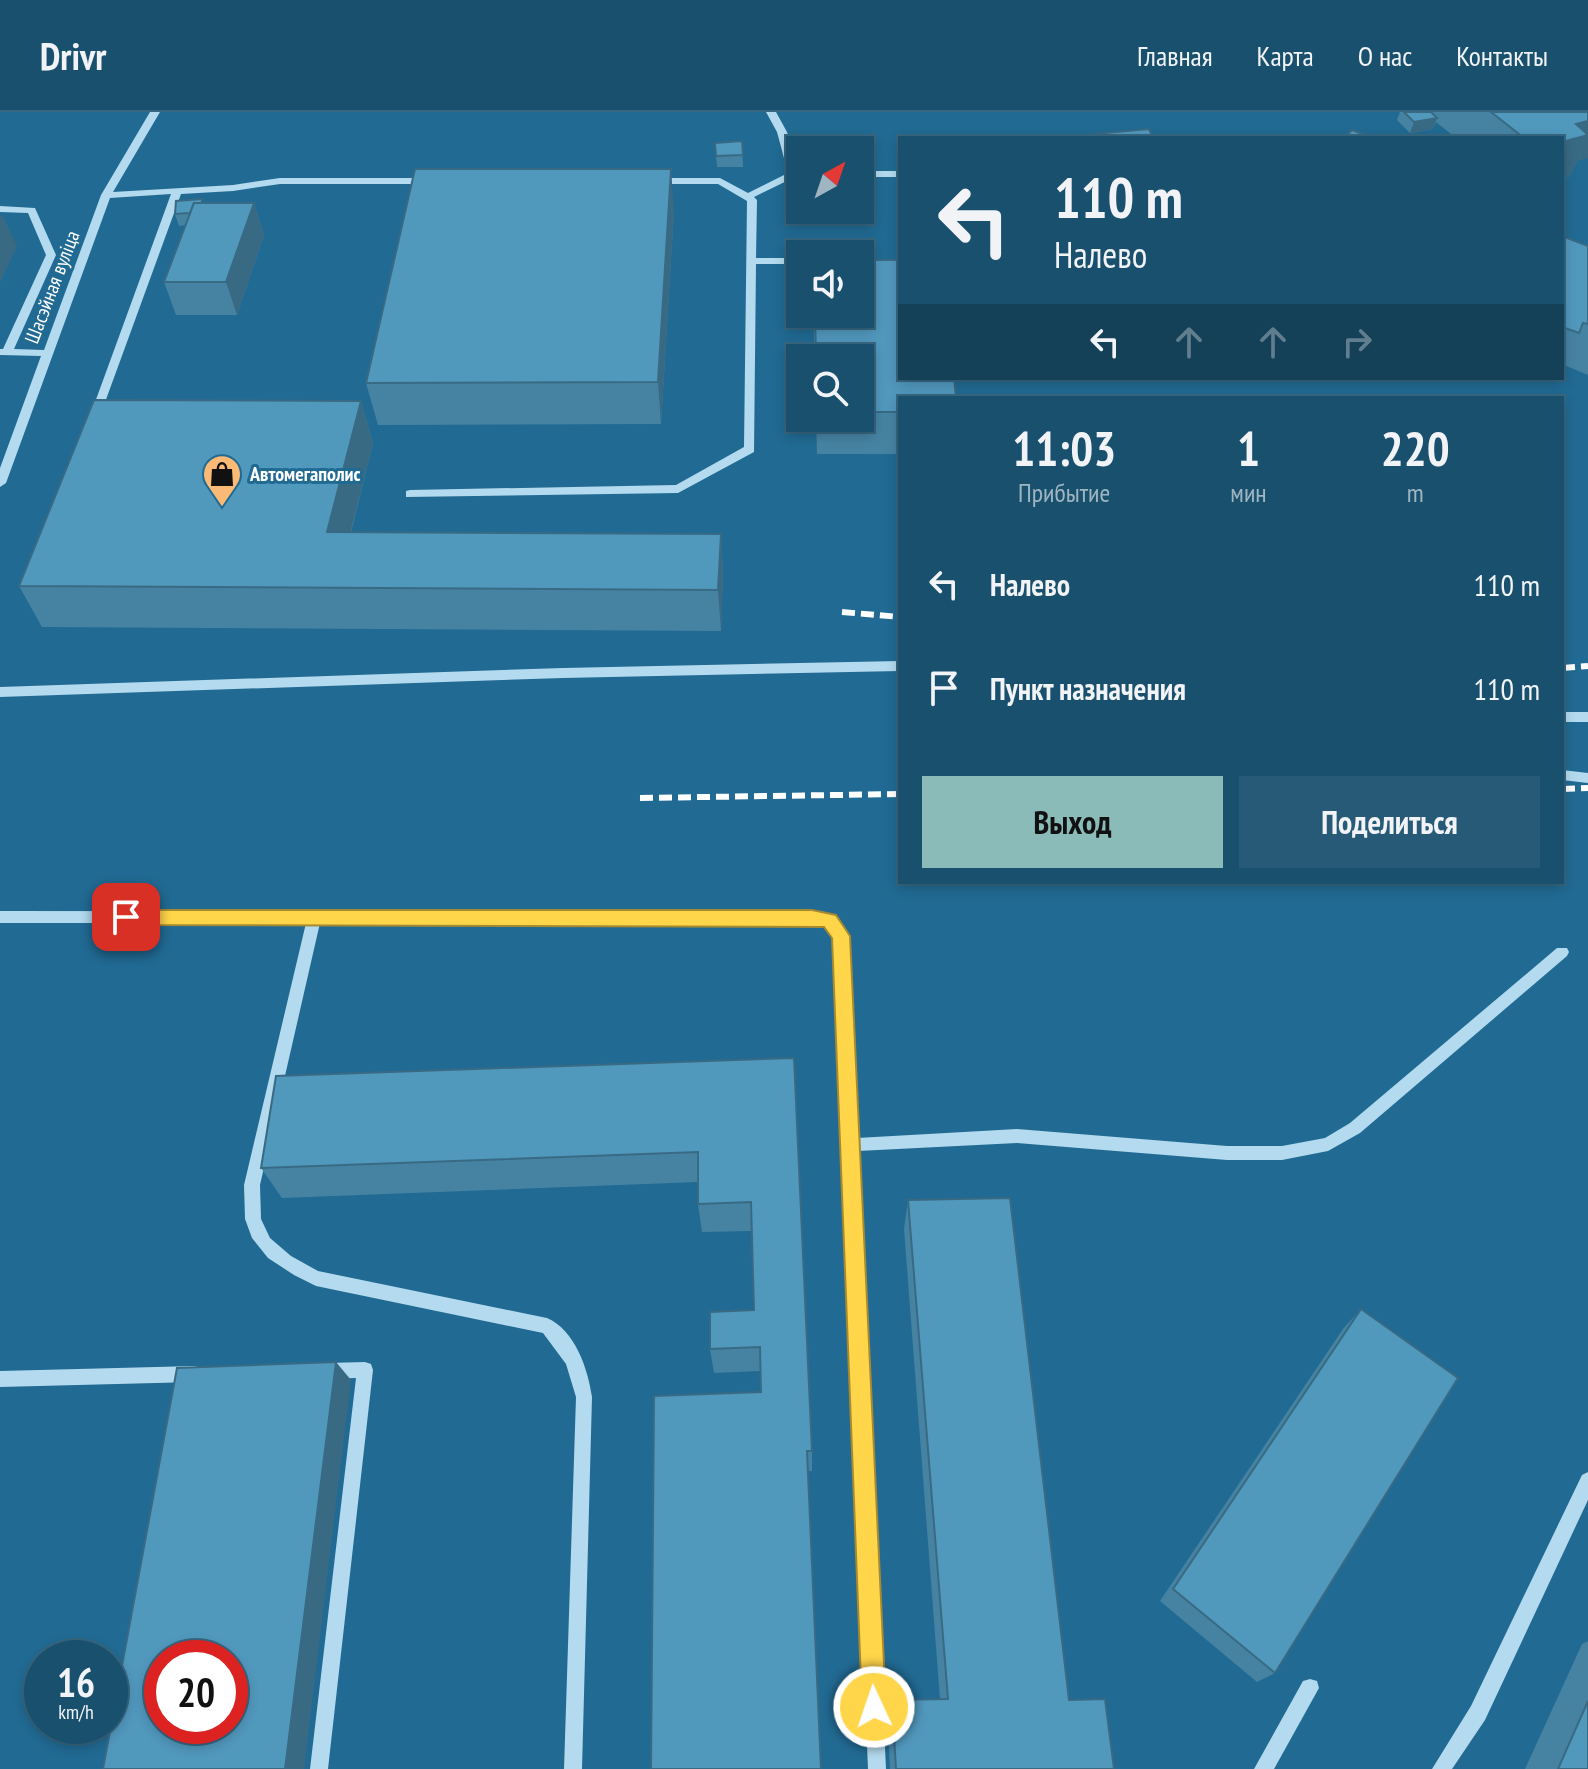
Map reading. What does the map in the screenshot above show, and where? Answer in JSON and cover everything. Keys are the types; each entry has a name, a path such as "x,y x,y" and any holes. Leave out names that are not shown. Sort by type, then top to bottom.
{"street":[{"name":"Шасэйная вуліца","path":"0,483 106,195 155,112"},
{"path":"771,112 786,143"},
{"path":"874,174 898,174"},
{"path":"748,197 786,179"},
{"path":"106,195 280,181 437,181"},
{"path":"410,494 678,489 750,449 752,200 720,181 642,181"},
{"path":"89,431 177,191"},
{"path":"0,209 32,210 51,255 4,352 46,353"},
{"path":"752,261 786,261"},
{"path":"0,692 563,673 898,666"},
{"path":"1564,717 1588,717"},
{"path":"1564,775 1587,777"},
{"path":"0,917 830,920 841,936 877,1769"},
{"path":"314,917 252,1185 249,1214 261,1240 287,1264 316,1278 547,1326 569,1348 581,1372 584,1397 573,1769"},
{"path":"848,1145 1017,1136 1240,1153 1282,1153 1328,1144 1355,1128 1562,952"},
{"path":"302,1372 365,1370 319,1769"},
{"path":"0,1379 207,1374"},
{"path":"1441,1769 1478,1713 1588,1481"},
{"path":"1263,1769 1310,1688"}],"building":[{"path":"1404,112 1431,112 1437,118 1414,122"},
{"path":"1491,112 1588,112 1588,121 1576,124 1588,135 1564,141 1564,136 1521,136"},
{"path":"1149,129 1152,136 1095,136"},
{"path":"1352,130 1368,136 1346,136"},
{"path":"742,141 743,155 716,156 715,143"},
{"path":"415,169 671,169 658,382 366,383"},
{"path":"202,199 202,203 194,203 190,213 175,214 176,201"},
{"path":"194,203 254,203 226,282 164,282"},
{"path":"1564,237 1588,246 1588,324 1583,323 1579,333 1564,328"},
{"path":"874,260 898,260 898,380 954,380 956,396 898,396 898,412 874,412 874,344 816,344 815,328 874,328"},
{"path":"94,400 361,401 327,532 721,534 718,590 19,586"},
{"path":"794,1058 812,1451 807,1451 821,1769 651,1769 654,1396 761,1392 760,1347 710,1349 710,1312 754,1310 751,1202 698,1204 698,1152 261,1168 276,1076"},
{"path":"1010,1198 1069,1700 1105,1699 1114,1769 896,1769 892,1700 948,1699 908,1200"},
{"path":"1361,1309 1458,1378 1275,1673 1173,1589"},
{"path":"336,1362 285,1769 103,1769 108,1744 128,1744 127,1640 177,1368"},
{"path":"1588,1701 1588,1769 1558,1769"}],"railway":[{"path":"842,612 898,617"},
{"path":"1564,668 1588,666"},
{"path":"1564,789 1588,788"},
{"path":"640,798 898,794"}],"place":[{"name":"Автомегаполис","path":"222,508"}],"route":[{"path":"126,917 830,920 841,936 874,1707"}]}
